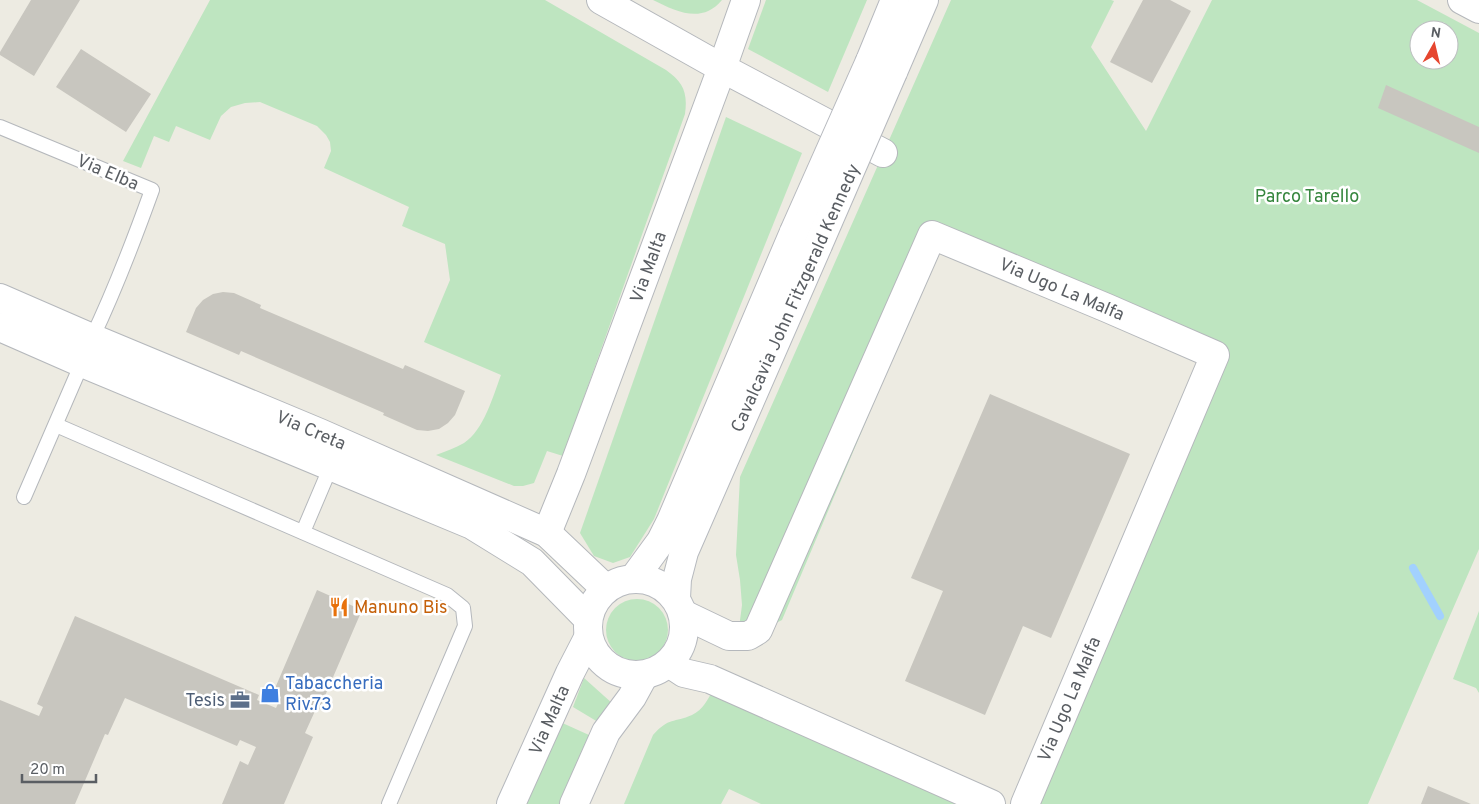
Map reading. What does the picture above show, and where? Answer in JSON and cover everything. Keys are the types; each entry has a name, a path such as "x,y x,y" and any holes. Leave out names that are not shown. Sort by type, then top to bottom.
{"street":[{"path":"602,0 722,68 883,153"},
{"name":"Via Malta","path":"547,533 571,474 746,0"},
{"name":"Cavalcavia John Fitzgerald Kennedy","path":"634,578 661,541 671,521 895,0"},
{"name":"Cavalcavia John Fitzgerald Kennedy","path":"680,606 678,579 684,552 924,0"},
{"path":"1462,0 1479,9"},
{"name":"Via Ugo La Malfa","path":"680,606 729,636 748,636 758,630 932,235 1108,308 1214,355 1025,804"},
{"name":"Via Creta","path":"0,298 87,351 331,466 472,525 532,562 588,628"},
{"name":"Via Creta","path":"0,327 87,351 320,433 547,533 606,588"},
{"path":"588,628 594,651 603,663 615,671 629,675 644,675 657,671 668,663 680,649 685,632 680,606 664,587 650,580 634,578 624,579 606,588"},
{"name":"Via Malta","path":"511,804 570,673 588,628 594,602 606,588"},
{"path":"668,663 684,673 710,679 991,804"},
{"path":"574,804 606,732 632,697 644,675"}],"lane":[{"name":"Via Elba","path":"0,126 152,190 135,238 87,351"},
{"path":"24,497 87,351"},
{"path":"56,425 447,595 463,608 464,626 455,650 389,804"},
{"name":"Via Creta","path":"304,532 331,466"}],"green space":[{"path":"210,0 545,0 666,70 680,83 686,100 685,114 563,456 547,451 534,483 514,486 436,455 464,443 477,430 487,412 501,375 424,342 450,280 445,244 402,226 409,207 324,168 331,151 330,142 317,126 260,102 245,103 231,107 221,116 210,140 176,126 169,142 154,136 141,168 123,161"},
{"path":"653,0 722,0 706,12 698,14 680,12"},
{"path":"766,0 867,0 828,92 748,49"},
{"name":"Parco Tarello","path":"951,0 1114,1 1091,47 1146,131 1212,0 1417,0 1455,20 1409,20 1409,70 1459,70 1459,22 1479,33 1479,549 1368,804 1033,804 1227,351 946,232 782,620 764,629 739,628 742,605 736,555 740,477"},
{"path":"726,117 802,153 654,519 630,557 613,563 594,556 580,533"},
{"path":"631,599 643,599 659,608 666,618 668,630 666,642 659,652 643,661 631,661 620,656 611,647 606,636 606,624 611,613 620,604"},
{"path":"1479,611 1479,693 1476,688 1453,679"},
{"path":"584,678 613,704 603,725 573,707"},
{"path":"713,690 967,804 761,804 729,789 721,804 624,804 653,735 663,725 696,713 705,704"},
{"path":"558,721 589,735 560,804 522,804"}],"building":[{"path":"31,0 80,0 34,76 0,55"},
{"path":"1143,0 1170,0 1191,11 1152,83 1110,62"},
{"path":"81,49 151,94 126,132 56,87"},
{"path":"1386,85 1479,127 1479,153 1378,108"},
{"path":"223,292 234,293 261,305 260,308 403,369 405,365 465,391 455,415 439,429 417,430 383,415 384,413 241,351 239,355 186,332 196,308 203,300 213,294"},
{"path":"990,394 1130,454 1051,638 1023,626 985,715 905,681 943,591 911,578"},
{"path":"317,590 362,610 318,712 315,711 305,733 313,737 284,804 222,804 240,761 248,765 256,747 240,740 237,746 125,698 108,735 105,734 75,804 0,804 0,700 39,716 43,707 37,704 75,616 259,695 257,700 276,708 281,697 273,693"},
{"path":"1428,786 1471,804 1421,804"}],"waterway":[{"path":"1413,568 1440,616"}],"place":[{"name":"Manuno Bis","path":"339,607"},
{"name":"Tabaccheria Riv.73","path":"270,693"},
{"name":"Tesis","path":"240,700"}]}
